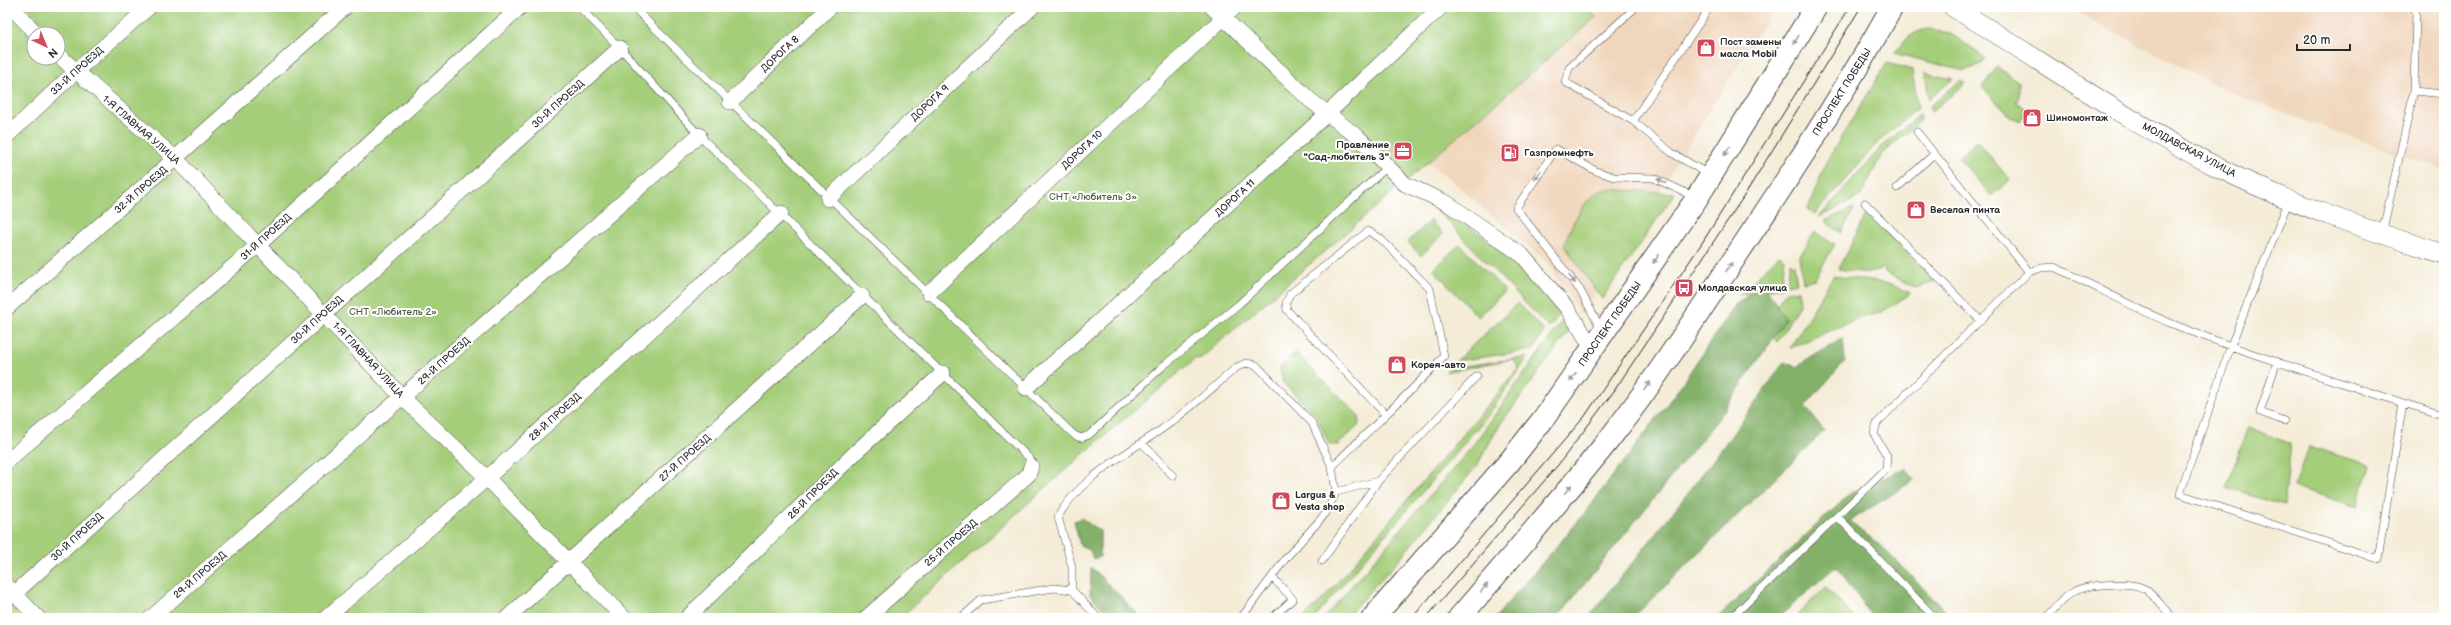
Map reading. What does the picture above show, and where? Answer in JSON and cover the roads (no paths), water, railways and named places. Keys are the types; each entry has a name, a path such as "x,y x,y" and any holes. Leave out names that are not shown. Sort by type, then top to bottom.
{"main road":[{"name":"ПРОСПЕКТ ПОБЕДЫ","path":"1373,618 1510,461 1598,342 1712,176 1816,7"},
{"name":"ПРОСПЕКТ ПОБЕДЫ","path":"1459,618 1556,505 1608,440 1654,377 1785,183 1870,47 1892,7"}],"street":[{"path":"11,7 29,26"},
{"name":"33-Й ПРОЕЗД","path":"7,136 75,72 149,7"},
{"name":"32-Й ПРОЕЗД","path":"7,308 345,7"},
{"name":"31-Й ПРОЕЗД","path":"7,461 258,244 520,7"},
{"name":"ДОРОГА 8","path":"730,102 830,7"},
{"name":"ДОРОГА 9","path":"828,199 1032,7"},
{"path":"1212,7 1310,100 1328,113 1388,166 1405,184 1447,203 1522,255 1598,342"},
{"name":"ДОРОГА 10","path":"929,293 1235,7"},
{"name":"ДОРОГА 11","path":"1026,388 1328,113 1441,7"},
{"name":"МОЛДАВСКАЯ УЛИЦА","path":"1953,7 2147,128 2219,168 2289,200 2382,234 2444,254"},
{"name":"30-Й ПРОЕЗД","path":"11,590 324,314 620,48"},
{"name":"1-Я ГЛАВНАЯ УЛИЦА","path":"66,63 176,159 403,398 487,478 624,618"},
{"name":"29-Й ПРОЕЗД","path":"151,618 403,398 699,135"},
{"name":"28-Й ПРОЕЗД","path":"326,618 487,478 781,213"},
{"name":"27-Й ПРОЕЗД","path":"506,618 569,563 862,296"},
{"name":"26-Й ПРОЕЗД","path":"687,618 856,452 944,373"},
{"name":"25-Й ПРОЕЗД","path":"866,618 1029,474 1031,466"},
{"path":"11,590 38,618"}],"lane":[{"path":"579,7 620,48 699,135 781,213 862,296 944,373 1029,458 1031,466"},
{"path":"633,7 828,199 929,293 1074,435 1081,438 1089,435 1162,367 1238,305 1388,166"},
{"path":"1636,7 1569,68 1564,82 1633,121 1672,153 1712,176"},
{"path":"1633,121 1709,7"},
{"path":"2382,234 2414,91 2416,12 2413,7"},
{"path":"2414,91 2444,94"},
{"path":"1916,132 2029,272"},
{"path":"1598,342 1580,290 1516,208 1556,150 1596,171 1614,177 1654,178 1697,198"},
{"path":"1897,188 1934,154"},
{"path":"2289,200 2231,345 2180,494 2378,558 2403,403"},
{"path":"1864,203 1981,321"},
{"path":"1332,467 1386,414 1444,356 1430,289 1380,238 1368,231 1290,294 1286,303 1287,310 1386,414"},
{"path":"1731,618 1886,469 1887,456 1874,434 1877,423 2029,272 2041,268 2054,267 2170,322 2231,345 2403,403 2444,415"},
{"path":"2277,361 2260,412 2284,421"},
{"path":"1072,590 1072,567 1058,517 1064,506 1104,467 1163,429 1237,367 1246,363 1256,365 1312,423 1332,467 1336,492 1326,513 1272,576 1241,618"},
{"path":"1322,562 1378,481 1477,376"},
{"path":"1142,443 1173,476"},
{"path":"1336,492 1378,481"},
{"path":"1837,516 1934,617"},
{"path":"1272,576 1293,599 1272,618"},
{"path":"2046,618 2054,608 2074,591 2098,585 2126,585 2144,589 2173,618"},
{"path":"961,618 981,600 1054,588 1072,590 1098,618"}],"tram line":[{"path":"1412,618 1585,416 1702,243 1850,7"},
{"path":"1426,618 1558,465 1614,391 1744,196 1861,7"}],"place":[{"name":"Пост замены масла Mobil","path":"1706,48"},
{"name":"Шиномонтаж","path":"2032,118"},
{"name":"Правление \"Сад-любитель 3\"","path":"1403,151"},
{"name":"Газпромнефть","path":"1510,153"},
{"name":"Веселая пинта","path":"1916,210"},
{"name":"Молдавская улица","path":"1684,288"},
{"name":"Корея-авто","path":"1397,365"},
{"name":"Largus & Vesta shop","path":"1281,501"}],"park label":[{"name":"СНТ «Любитель 3»","path":"1093,197"},
{"name":"СНТ «Любитель 2»","path":"393,312"}]}
